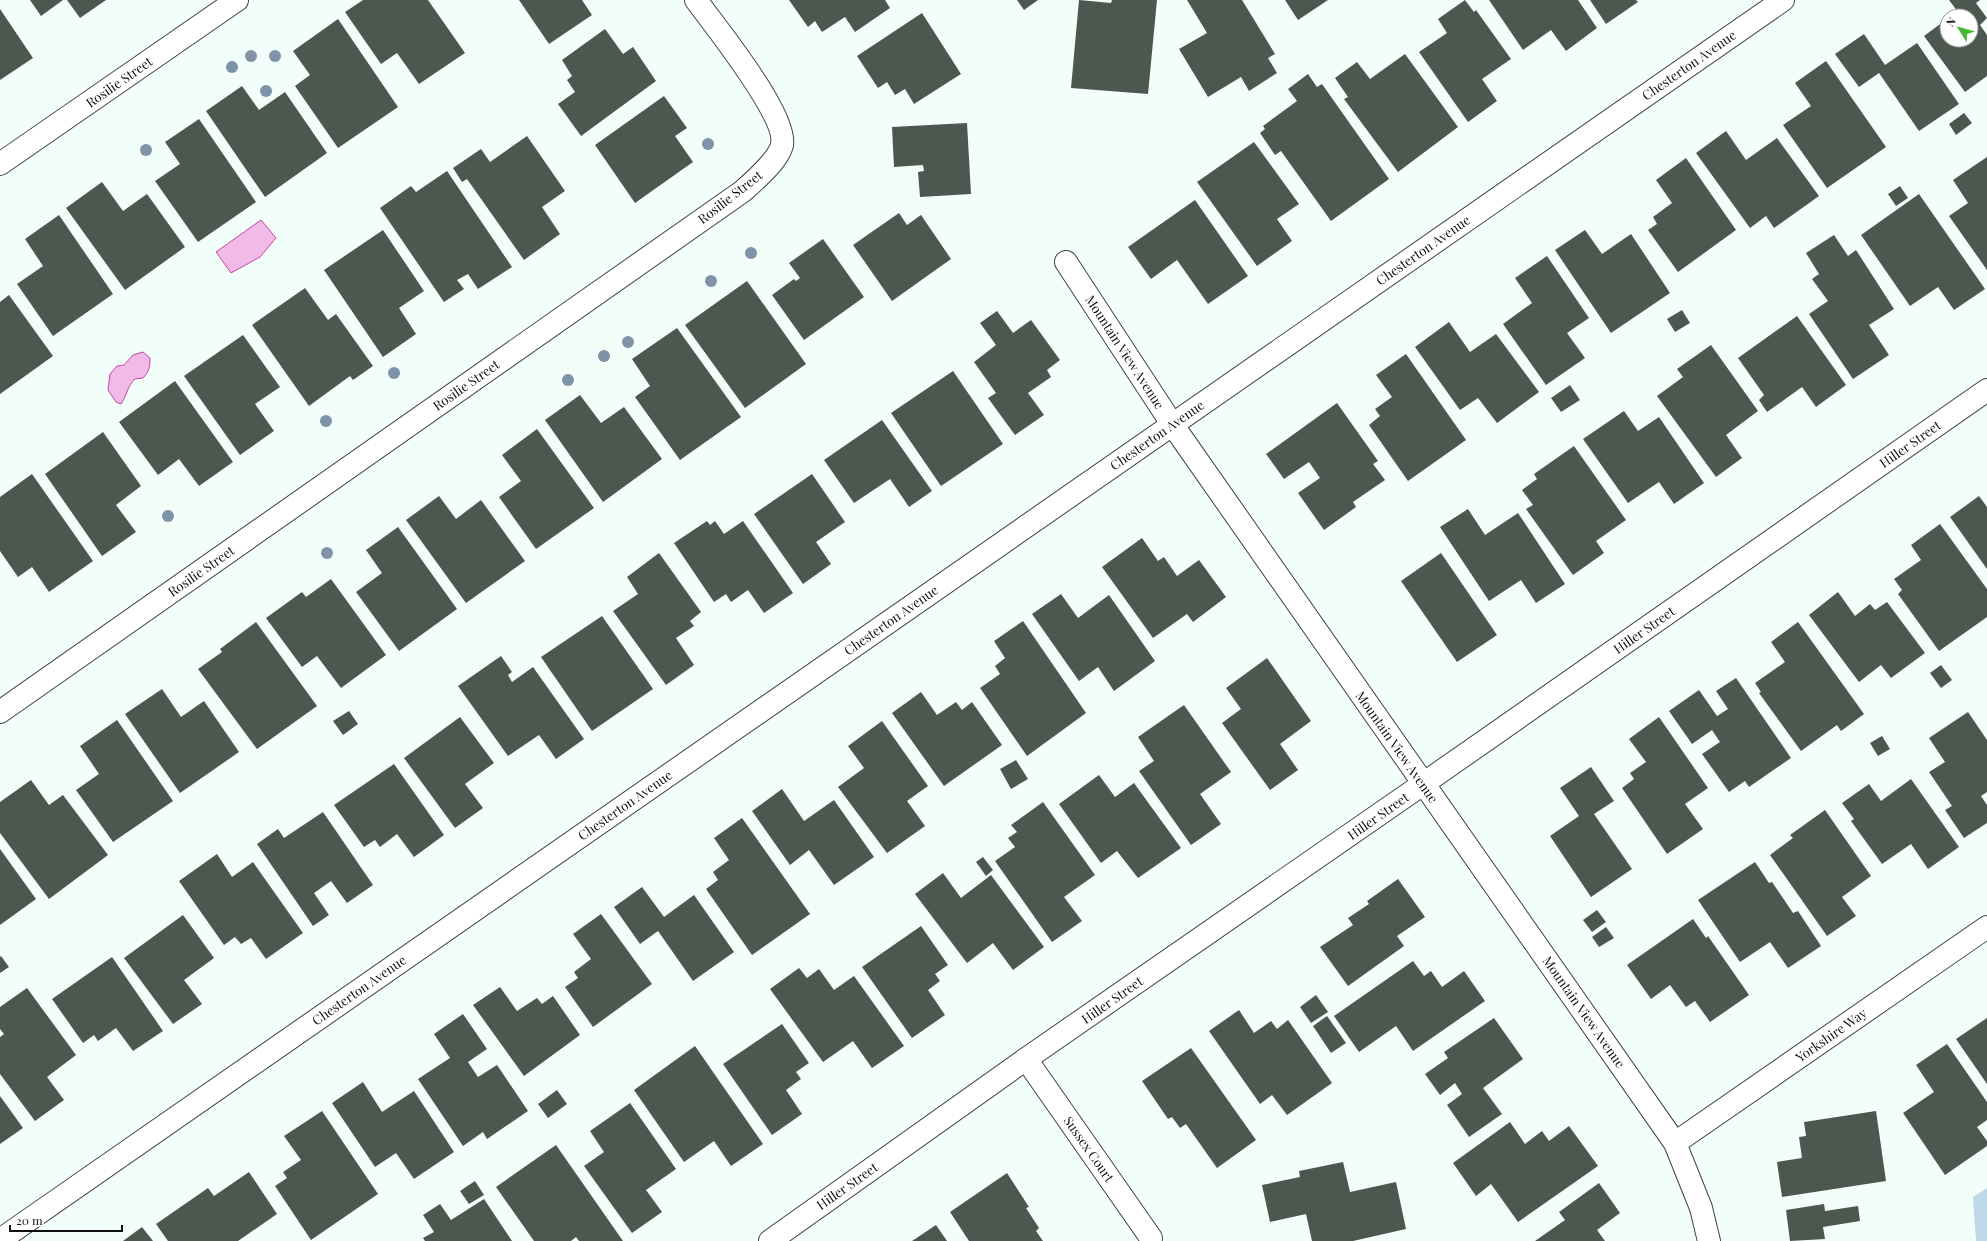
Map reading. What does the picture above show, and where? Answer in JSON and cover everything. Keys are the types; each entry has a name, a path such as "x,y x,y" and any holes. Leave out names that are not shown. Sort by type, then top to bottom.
{"street":[{"name":"Rosilie Street","path":"0,164 237,0"},
{"name":"Rosilie Street","path":"0,712 743,191 768,168 782,145 779,122 768,100 696,0"},
{"name":"Chesterton Avenue","path":"0,1240 1783,0"},
{"name":"Mountain View Avenue","path":"1066,262 1172,424 1675,1143 1701,1208 1709,1241"},
{"name":"Hiller Street","path":"770,1241 1026,1059 1424,784 1987,390"},
{"name":"Yorkshire Way","path":"1675,1143 1987,926"},
{"name":"Sussex Court","path":"1026,1059 1152,1238"}],"shaded area":[{"path":"261,220 276,238 260,257 231,273 216,252"},
{"path":"143,352 150,358 148,371 143,378 135,379 132,382 121,404 116,402 108,390 110,374 117,366 124,365 133,355"},
{"path":"1987,1188 1987,1241 1976,1241 1973,1197"}],"building":[{"path":"30,0 63,0 41,16"},
{"path":"67,0 106,0 80,18"},
{"path":"363,0 428,0 465,53 419,84 397,53 381,64 345,12"},
{"path":"519,0 582,0 592,15 549,44"},
{"path":"789,0 885,0 890,8 855,32 845,17 822,32 815,21 808,27"},
{"path":"1017,0 1038,0 1024,10"},
{"path":"1079,0 1111,3 1112,0 1157,0 1148,94 1071,88"},
{"path":"1187,0 1242,0 1275,54 1268,58 1277,73 1249,91 1241,77 1208,97 1179,49 1207,33"},
{"path":"1285,0 1328,0 1298,20"},
{"path":"1465,0 1474,12 1476,10 1511,59 1482,79 1497,101 1468,122 1419,52 1447,33 1438,19"},
{"path":"1489,0 1578,0 1597,28 1566,51 1551,30 1523,50"},
{"path":"1590,0 1636,0 1638,2 1606,24"},
{"path":"1949,0 1980,0 1976,3 1987,18 1980,25 1987,35 1987,76 1965,92 1924,36 1939,25 1939,48 1979,48 1979,8 1955,8"},
{"path":"0,9 33,58 0,80"},
{"path":"922,13 961,74 914,104 905,89 895,95 887,82 878,88 857,56"},
{"path":"338,19 398,107 338,148 295,86 310,75 293,51"},
{"path":"605,29 623,54 633,47 656,81 581,136 558,104 575,92 567,80 572,76 562,60"},
{"path":"1864,34 1885,65 1917,43 1959,104 1919,131 1879,73 1859,87 1835,54"},
{"path":"1405,54 1458,127 1398,172 1344,99 1348,97 1335,78 1357,62 1370,79"},
{"path":"1826,61 1886,147 1827,188 1783,125 1811,106 1795,83"},
{"path":"1308,74 1317,87 1322,84 1389,179 1331,221 1281,151 1275,155 1260,133 1265,129 1263,126 1297,101 1288,89"},
{"path":"242,86 259,110 285,92 327,153 265,197 206,111"},
{"path":"664,96 687,128 675,136 693,162 635,203 595,145"},
{"path":"1964,113 1972,123 1956,135 1949,124"},
{"path":"199,119 256,202 198,242 155,181 180,164 165,142"},
{"path":"967,123 971,194 920,197 918,172 924,171 923,165 894,167 892,127"},
{"path":"1726,131 1746,160 1777,138 1819,196 1774,228 1766,216 1750,228 1696,153"},
{"path":"527,136 565,191 542,207 560,234 524,260 467,179 462,182 453,168 481,149 490,162"},
{"path":"1254,142 1299,204 1277,219 1292,241 1257,266 1197,182"},
{"path":"1987,157 1987,270 1949,216 1968,203 1953,180"},
{"path":"1686,158 1736,230 1678,272 1648,230 1657,224 1653,217 1672,203 1656,180"},
{"path":"447,171 512,267 478,289 468,274 457,280 464,289 444,302 380,208 411,186 416,192"},
{"path":"102,182 123,211 147,194 185,247 125,290 66,208"},
{"path":"1900,186 1908,198 1896,206 1888,194"},
{"path":"1919,194 1985,289 1954,310 1938,287 1910,306 1861,235"},
{"path":"1195,200 1248,276 1208,304 1177,260 1151,279 1128,247"},
{"path":"899,213 907,225 921,215 951,259 892,301 853,245"},
{"path":"59,215 113,294 53,336 17,284 43,266 25,239"},
{"path":"383,230 424,291 399,308 416,334 383,357 324,270"},
{"path":"1585,230 1602,254 1631,234 1670,293 1611,333 1555,250"},
{"path":"1834,235 1848,256 1856,250 1894,309 1869,325 1889,355 1853,379 1809,314 1828,301 1812,279 1819,274 1806,253"},
{"path":"823,239 864,297 804,340 772,295 794,279 796,281 800,278 789,263"},
{"path":"1547,256 1589,318 1567,333 1585,358 1546,385 1503,324 1532,303 1515,278"},
{"path":"747,281 806,364 745,408 685,325"},
{"path":"305,288 328,320 336,314 373,366 353,380 350,376 309,406 252,325"},
{"path":"9,295 53,356 0,394 0,302"},
{"path":"1682,310 1690,323 1675,332 1667,319"},
{"path":"997,311 1013,333 1031,320 1060,360 1047,370 1051,377 1028,393 1044,415 1015,435 988,398 996,393 974,362 996,345 980,323"},
{"path":"1797,316 1846,385 1816,407 1802,387 1767,412 1759,400 1764,395 1738,358"},
{"path":"1449,322 1470,352 1496,334 1539,392 1497,423 1478,398 1460,410 1415,347"},
{"path":"677,328 741,417 680,460 635,397 650,386 632,359"},
{"path":"243,335 280,387 255,404 274,431 240,455 184,376"},
{"path":"1711,345 1758,411 1726,435 1742,458 1716,477 1657,396 1683,377 1677,369"},
{"path":"1406,354 1466,440 1408,481 1369,425 1380,416 1375,409 1392,397 1376,375"},
{"path":"953,371 1003,444 941,486 891,413"},
{"path":"175,381 233,462 199,486 179,459 158,475 119,422"},
{"path":"1570,385 1580,400 1561,412 1551,398"},
{"path":"580,395 601,423 624,407 662,459 603,502 545,420"},
{"path":"1337,403 1378,461 1373,464 1385,480 1353,502 1356,507 1324,530 1298,493 1320,478 1309,462 1284,479 1266,454"},
{"path":"1624,411 1638,431 1659,417 1704,483 1674,504 1659,482 1628,503 1583,439"},
{"path":"882,420 932,491 909,507 890,479 854,503 824,460"},
{"path":"537,429 594,508 536,549 499,497 521,481 502,455"},
{"path":"103,432 141,486 116,505 136,532 102,556 45,474"},
{"path":"1574,446 1626,520 1596,541 1604,553 1573,575 1526,509 1533,505 1522,490 1537,479 1534,474"},
{"path":"32,474 93,561 49,592 32,567 18,577 0,551 0,497"},
{"path":"812,474 845,522 816,542 831,564 803,584 754,514"},
{"path":"439,496 456,519 481,500 525,561 466,603 406,520"},
{"path":"1979,496 1987,507 1987,569 1950,517"},
{"path":"1468,509 1485,535 1518,513 1565,584 1536,603 1521,580 1489,601 1440,527"},
{"path":"707,521 710,525 715,521 724,534 743,521 793,593 764,613 748,590 731,602 726,594 714,602 674,543"},
{"path":"1940,524 1987,589 1987,617 1939,651 1898,594 1902,590 1894,579 1921,560 1911,545"},
{"path":"398,527 457,609 399,651 356,592 382,573 366,550"},
{"path":"1142,538 1158,561 1164,557 1177,576 1199,560 1226,597 1193,622 1187,614 1153,638 1102,567"},
{"path":"659,553 701,612 690,621 694,626 676,638 694,665 666,685 613,611 638,594 627,577"},
{"path":"1441,553 1497,635 1457,662 1401,581"},
{"path":"331,579 386,655 341,688 317,656 302,667 266,618 302,592 306,597"},
{"path":"1838,592 1855,616 1870,604 1875,610 1887,602 1925,653 1891,678 1881,665 1859,682 1809,615"},
{"path":"1061,594 1078,618 1109,595 1155,661 1114,691 1098,667 1079,681 1032,614"},
{"path":"602,616 653,689 592,731 541,657"},
{"path":"1023,621 1086,713 1027,756 980,688 1000,674 995,666 1005,658 994,641"},
{"path":"256,622 317,706 257,749 198,669 222,652 220,649"},
{"path":"1798,622 1864,714 1841,731 1837,725 1801,751 1759,693 1761,692 1755,683 1785,662 1771,642"},
{"path":"501,656 512,672 508,675 512,682 533,667 584,739 556,759 539,735 508,756 458,686"},
{"path":"1267,658 1311,721 1280,744 1298,770 1270,790 1222,723 1241,709 1226,688"},
{"path":"1941,665 1952,680 1941,688 1930,673"},
{"path":"1736,678 1791,758 1749,787 1745,781 1729,792 1702,754 1720,742 1712,730 1692,744 1669,711 1699,690 1717,716 1728,709 1716,691"},
{"path":"162,689 181,717 204,701 239,752 180,793 125,714"},
{"path":"921,692 937,715 956,702 962,710 972,702 1002,745 944,786 892,713"},
{"path":"1184,705 1231,772 1200,794 1221,824 1191,845 1139,771 1154,761 1138,737"},
{"path":"349,711 358,724 343,735 333,721"},
{"path":"1968,712 1987,740 1987,792 1981,796 1987,805 1987,823 1964,838 1945,810 1952,806 1929,772 1945,762 1929,738"},
{"path":"460,717 494,763 465,784 483,808 455,828 404,758"},
{"path":"1659,717 1708,788 1685,804 1703,829 1667,854 1622,788 1634,779 1630,773 1646,762 1629,739"},
{"path":"117,720 173,801 113,842 76,790 99,774 80,746"},
{"path":"882,721 928,786 907,801 925,826 887,853 838,787 864,768 848,746"},
{"path":"1882,736 1890,749 1878,756 1870,743"},
{"path":"1016,760 1028,779 1011,789 1000,769"},
{"path":"394,764 444,835 414,857 397,834 380,847 375,840 364,847 334,805"},
{"path":"1591,767 1614,801 1594,814 1632,869 1591,897 1550,836 1579,816 1560,788"},
{"path":"1099,775 1115,797 1134,783 1181,848 1138,878 1117,851 1101,863 1059,804"},
{"path":"1911,779 1959,847 1928,869 1911,844 1882,864 1851,821 1854,819 1842,803 1869,784 1881,801"},
{"path":"31,780 49,805 63,795 108,855 49,899 0,833 0,802"},
{"path":"782,789 804,821 834,800 874,857 834,885 809,850 790,865 752,811"},
{"path":"1043,802 1095,875 1064,897 1082,921 1052,942 995,861 1015,847 1008,838 1017,832 1011,825"},
{"path":"1825,810 1871,876 1842,897 1856,916 1827,936 1770,855 1793,838 1790,835"},
{"path":"323,812 373,885 347,903 331,881 314,893 329,915 313,926 257,844 278,829 284,838"},
{"path":"742,818 810,914 752,955 706,889 718,880 713,872 729,860 714,838"},
{"path":"0,849 36,899 0,925"},
{"path":"217,854 232,877 253,862 303,933 266,959 251,938 241,944 235,937 224,945 179,881"},
{"path":"983,857 993,870 986,876 976,862"},
{"path":"1755,862 1769,883 1772,882 1793,913 1798,911 1821,946 1788,968 1770,942 1740,962 1698,900"},
{"path":"943,873 961,898 991,875 1044,947 1013,970 993,943 967,963 915,894"},
{"path":"1398,879 1425,917 1397,936 1404,946 1348,986 1320,947 1353,925 1348,918 1369,904 1367,901"},
{"path":"642,887 664,917 694,895 734,952 693,981 658,931 640,944 614,907"},
{"path":"1597,910 1606,922 1592,932 1583,920"},
{"path":"601,914 652,984 593,1027 565,987 578,978 574,972 591,959 573,934"},
{"path":"183,915 214,958 184,980 202,1004 173,1024 124,958"},
{"path":"1693,919 1706,938 1708,936 1749,995 1710,1022 1695,1001 1686,1007 1670,985 1651,999 1627,965"},
{"path":"921,926 948,965 935,974 940,981 928,990 945,1015 912,1038 862,967"},
{"path":"1606,927 1614,938 1599,947 1592,937"},
{"path":"1,956 9,967 0,973 0,957"},
{"path":"112,957 163,1031 133,1051 116,1028 98,1041 94,1035 83,1043 52,999"},
{"path":"1413,961 1424,976 1431,971 1442,987 1464,971 1485,1001 1413,1051 1396,1026 1359,1052 1334,1016"},
{"path":"799,968 807,978 819,969 834,990 854,976 904,1046 872,1068 853,1041 823,1062 770,989"},
{"path":"500,987 517,1011 537,998 542,1004 553,996 580,1035 524,1076 473,1005"},
{"path":"27,988 76,1055 47,1077 64,1100 35,1121 0,1074 0,1037 4,1034 0,1029 0,1007"},
{"path":"1316,995 1328,1012 1311,1023 1300,1007"},
{"path":"1239,1010 1254,1033 1271,1021 1277,1029 1288,1020 1332,1083 1287,1115 1272,1095 1260,1104 1209,1031"},
{"path":"463,1014 487,1049 468,1062 478,1077 497,1065 528,1111 487,1139 483,1132 463,1146 418,1079 450,1058 434,1034"},
{"path":"1327,1016 1346,1043 1331,1053 1313,1026"},
{"path":"1494,1018 1523,1059 1483,1088 1502,1114 1469,1137 1447,1105 1462,1094 1455,1083 1440,1095 1425,1074 1448,1058 1444,1052"},
{"path":"1987,1018 1987,1084 1956,1039"},
{"path":"782,1024 809,1063 796,1072 801,1079 786,1090 802,1114 772,1135 723,1064"},
{"path":"1947,1044 1987,1102 1987,1120 1977,1127 1987,1141 1987,1146 1945,1175 1903,1113 1934,1092 1916,1065"},
{"path":"695,1046 763,1144 731,1166 714,1141 684,1162 634,1090"},
{"path":"1191,1048 1256,1140 1217,1168 1186,1124 1180,1128 1172,1117 1168,1119 1142,1081"},
{"path":"363,1082 382,1112 414,1091 454,1152 414,1179 396,1153 375,1167 332,1103"},
{"path":"557,1090 567,1104 548,1118 538,1104"},
{"path":"0,1096 23,1128 0,1144"},
{"path":"630,1103 676,1169 646,1190 662,1212 632,1233 584,1166 604,1152 590,1131"},
{"path":"322,1111 378,1194 311,1240 275,1186 287,1178 283,1172 301,1160 284,1136"},
{"path":"1876,1111 1886,1181 1782,1197 1777,1162 1802,1158 1799,1137 1806,1136 1804,1122"},
{"path":"1510,1122 1525,1144 1542,1131 1549,1141 1569,1126 1598,1166 1518,1222 1491,1184 1476,1196 1453,1163"},
{"path":"556,1145 623,1241 579,1241 576,1237 571,1241 534,1241 496,1187"},
{"path":"1343,1162 1350,1192 1396,1182 1406,1229 1353,1241 1312,1241 1306,1214 1270,1222 1262,1185 1300,1177 1299,1171"},
{"path":"249,1172 277,1214 238,1241 168,1241 156,1224 208,1188 214,1196"},
{"path":"1007,1173 1029,1207 1026,1208 1039,1228 1036,1231 1043,1241 969,1241 950,1212"},
{"path":"475,1181 484,1195 469,1204 460,1191"},
{"path":"1599,1183 1620,1213 1597,1230 1605,1241 1535,1241 1565,1220 1559,1212"},
{"path":"484,1199 512,1241 425,1241 423,1238 434,1232 423,1215 440,1204 451,1220"},
{"path":"1824,1204 1825,1211 1858,1206 1860,1221 1823,1227 1825,1239 1790,1241 1786,1210"},
{"path":"936,1225 947,1241 912,1241"},
{"path":"142,1227 153,1241 123,1241"}]}
